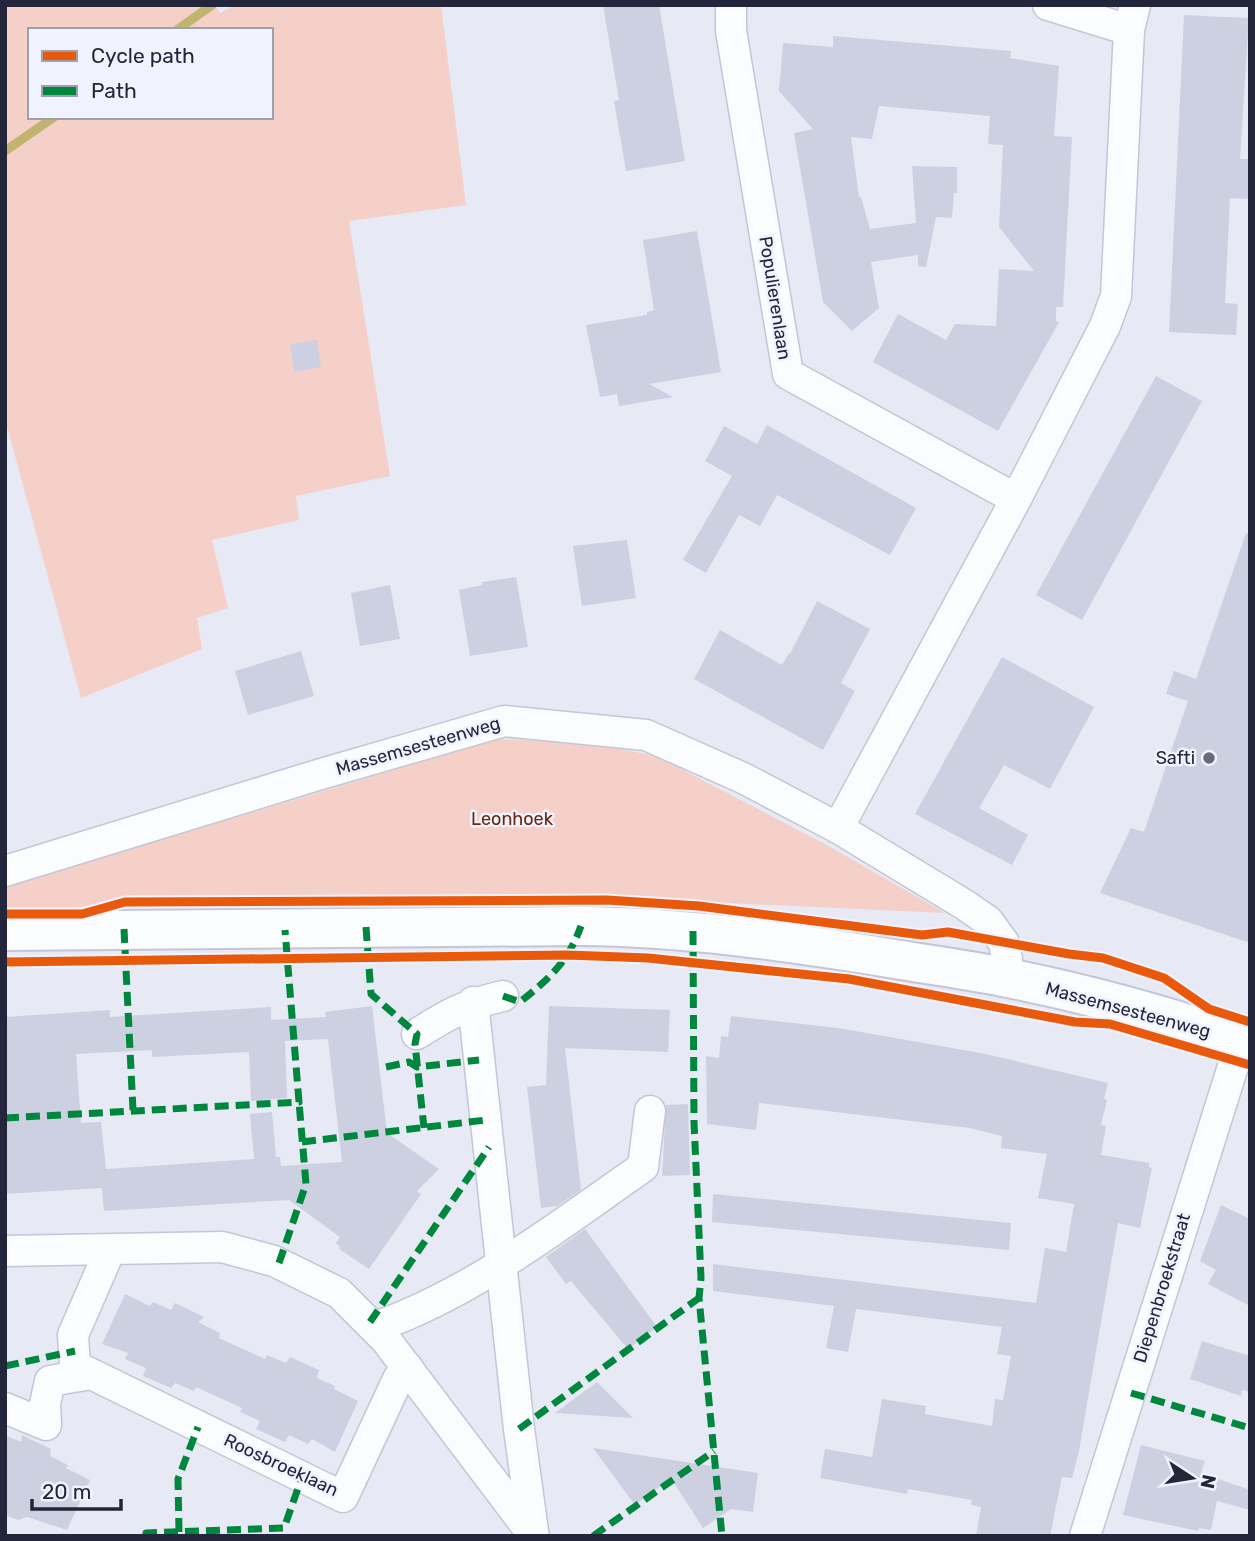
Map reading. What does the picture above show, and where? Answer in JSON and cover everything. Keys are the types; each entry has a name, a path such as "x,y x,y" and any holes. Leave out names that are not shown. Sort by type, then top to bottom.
{"main road":[{"name":"Massemsesteenweg","path":"5,931 628,926 716,933 1005,977 1151,1013 1246,1043"}],"street":[{"name":"Populierenlaan","path":"731,5 732,31 788,374 1016,499"},
{"path":"838,828 1016,499 1105,326 1116,296 1132,17 1048,5"},
{"name":"Massemsesteenweg","path":"5,871 504,720 646,734 743,778 838,828 988,922 1004,943 1007,959 1005,977"},
{"path":"417,1034 473,1003 503,996"},
{"path":"473,1003 526,1488 534,1536"},
{"name":"Diepenbroekstraat","path":"1085,1536 1246,1043"},
{"path":"376,1327 407,1316 501,1265 643,1167 650,1111"},
{"path":"5,1251 222,1247 274,1261 339,1293 376,1327 534,1536"},
{"path":"90,1374 75,1366 74,1335 110,1250"},
{"name":"Roosbroeklaan","path":"90,1374 343,1497 398,1378 407,1367"},
{"path":"5,1408 46,1425 45,1404 50,1381 90,1374"}],"green space":[{"path":"5,5 215,5 220,13 235,5 441,5 466,205 349,221 390,476 296,496 299,520 212,540 228,608 197,618 202,649 81,698 5,419"},
{"name":"Leonhoek","path":"498,739 584,742 656,756 825,844 945,913 599,897 5,909 6,886"}],"building":[{"path":"603,5 659,5 685,161 626,171 614,101 619,100"},
{"path":"1184,15 1249,18 1240,159 1250,159 1250,199 1230,198 1225,303 1238,304 1236,335 1169,332"},
{"path":"833,36 1011,51 1010,58 1059,66 1054,136 1072,137 1063,307 1056,307 1056,321 1059,322 998,431 873,362 898,314 946,340 955,324 996,326 999,269 1034,271 999,227 1003,145 988,144 990,116 879,106 872,139 851,137 859,197 870,229 916,223 912,166 957,167 957,193 954,193 952,218 936,217 926,267 918,266 918,255 871,262 879,308 852,331 823,302 794,133 813,129 779,91 783,43 833,47"},
{"path":"697,231 721,372 649,384 673,397 619,406 617,394 600,397 586,325 647,315 647,312 654,310 643,240"},
{"path":"317,340 321,367 294,372 290,344"},
{"path":"1156,376 1202,401 1082,620 1036,595"},
{"path":"767,425 916,508 890,555 777,495 760,526 739,515 706,573 683,560 732,476 705,461 724,426 757,444"},
{"name":"Safti","path":"1246,533 1250,534 1250,943 1100,893 1131,828 1144,832 1188,701 1166,694 1174,671 1196,679"},
{"path":"627,540 636,598 582,606 573,546"},
{"path":"516,577 528,647 470,656 459,590 482,585 482,582"},
{"path":"390,585 400,639 360,646 351,593"},
{"path":"817,601 870,629 841,683 855,691 823,750 694,679 720,630 782,665"},
{"path":"301,651 314,696 248,715 235,671"},
{"path":"1002,657 1094,707 1050,789 1004,765 979,808 1028,835 1012,865 915,814"},
{"path":"372,1006 387,1133 439,1169 417,1191 421,1194 369,1269 339,1249 336,1243 340,1237 289,1200 104,1211 102,1188 5,1194 5,1017 110,1010 110,1017 271,1007 271,1020 326,1017 325,1012","holes":["328,1039 342,1162 281,1166 280,1157 276,1157 272,1112 250,1114 254,1159 106,1169 101,1122 81,1123 76,1054 152,1050 152,1057 249,1052 251,1101 287,1098 285,1041"]},
{"path":"549,1006 670,1010 668,1052 565,1048 581,1190 557,1206 541,1208 527,1087 546,1085"},
{"path":"731,1016 838,1028 986,1054 1108,1083 1101,1125 1106,1126 1101,1155 1149,1163 1152,1168 1140,1228 1118,1223 1079,1451 1072,1478 1062,1477 1050,1536 976,1536 981,1507 971,1505 972,1500 908,1489 907,1494 820,1478 825,1449 872,1457 882,1399 926,1406 925,1414 992,1426 995,1399 1003,1400 1011,1356 997,1354 1002,1327 856,1309 848,1352 826,1348 834,1306 713,1291 713,1264 1036,1303 1045,1248 1066,1252 1074,1204 1038,1198 1047,1154 1001,1148 1002,1136 970,1128 759,1103 756,1130 707,1124 706,1056 719,1058 721,1036 728,1037"},
{"path":"688,1104 690,1175 662,1176 666,1105"},
{"path":"713,1194 1011,1223 1009,1250 712,1222"},
{"path":"1221,1205 1250,1219 1250,1306 1208,1284 1216,1270 1200,1261"},
{"path":"585,1229 657,1327 628,1349 571,1281 566,1284 546,1257"},
{"path":"125,1294 150,1306 153,1302 171,1310 175,1303 204,1317 198,1322 220,1333 219,1338 265,1359 267,1355 286,1363 290,1357 319,1370 317,1378 358,1401 335,1452 312,1439 308,1444 289,1435 285,1442 256,1429 260,1421 240,1412 242,1408 196,1387 194,1391 175,1383 171,1388 143,1376 146,1368 125,1359 128,1353 102,1344"},
{"path":"1202,1341 1250,1356 1250,1392 1242,1390 1241,1396 1190,1379"},
{"path":"597,1382 633,1418 555,1413"},
{"path":"5,1435 21,1442 22,1435 51,1449 50,1456 90,1480 67,1530 27,1517 18,1520 5,1515"},
{"path":"1141,1445 1205,1461 1201,1473 1250,1490 1250,1510 1217,1501 1211,1530 1199,1528 1198,1531 1123,1515"},
{"path":"593,1448 758,1473 753,1512 731,1509 703,1528 671,1478 635,1505"}],"waterway":[{"path":"180,28 212,5"},
{"path":"5,151 51,119"}],"marked path":[{"path":"503,996 520,1002 540,985 564,960 581,926"},
{"path":"366,927 371,994 417,1034 415,1044 424,1128"},
{"path":"124,929 133,1110"},
{"path":"5,1118 299,1102 285,930"},
{"path":"693,931 694,1122 701,1278 699,1298 722,1536"},
{"path":"386,1067 409,1062 417,1067 479,1060"},
{"path":"279,1263 306,1184 299,1102"},
{"path":"302,1142 486,1120"},
{"path":"370,1322 489,1147"},
{"path":"519,1429 699,1298"},
{"path":"5,1366 75,1351"},
{"path":"1131,1393 1250,1428"},
{"path":"179,1532 178,1479 198,1427"},
{"path":"593,1536 714,1451"},
{"path":"146,1536 146,1533 284,1528 302,1477"}],"cycle path":[{"path":"5,914 82,914 125,902 607,900 699,906 922,935 948,932 1103,958 1164,978 1209,1009 1250,1022"},
{"path":"5,962 567,955 648,958 849,979 1075,1022 1110,1024 1250,1065"}],"place":[{"name":"Safti","path":"1209,758"}]}
